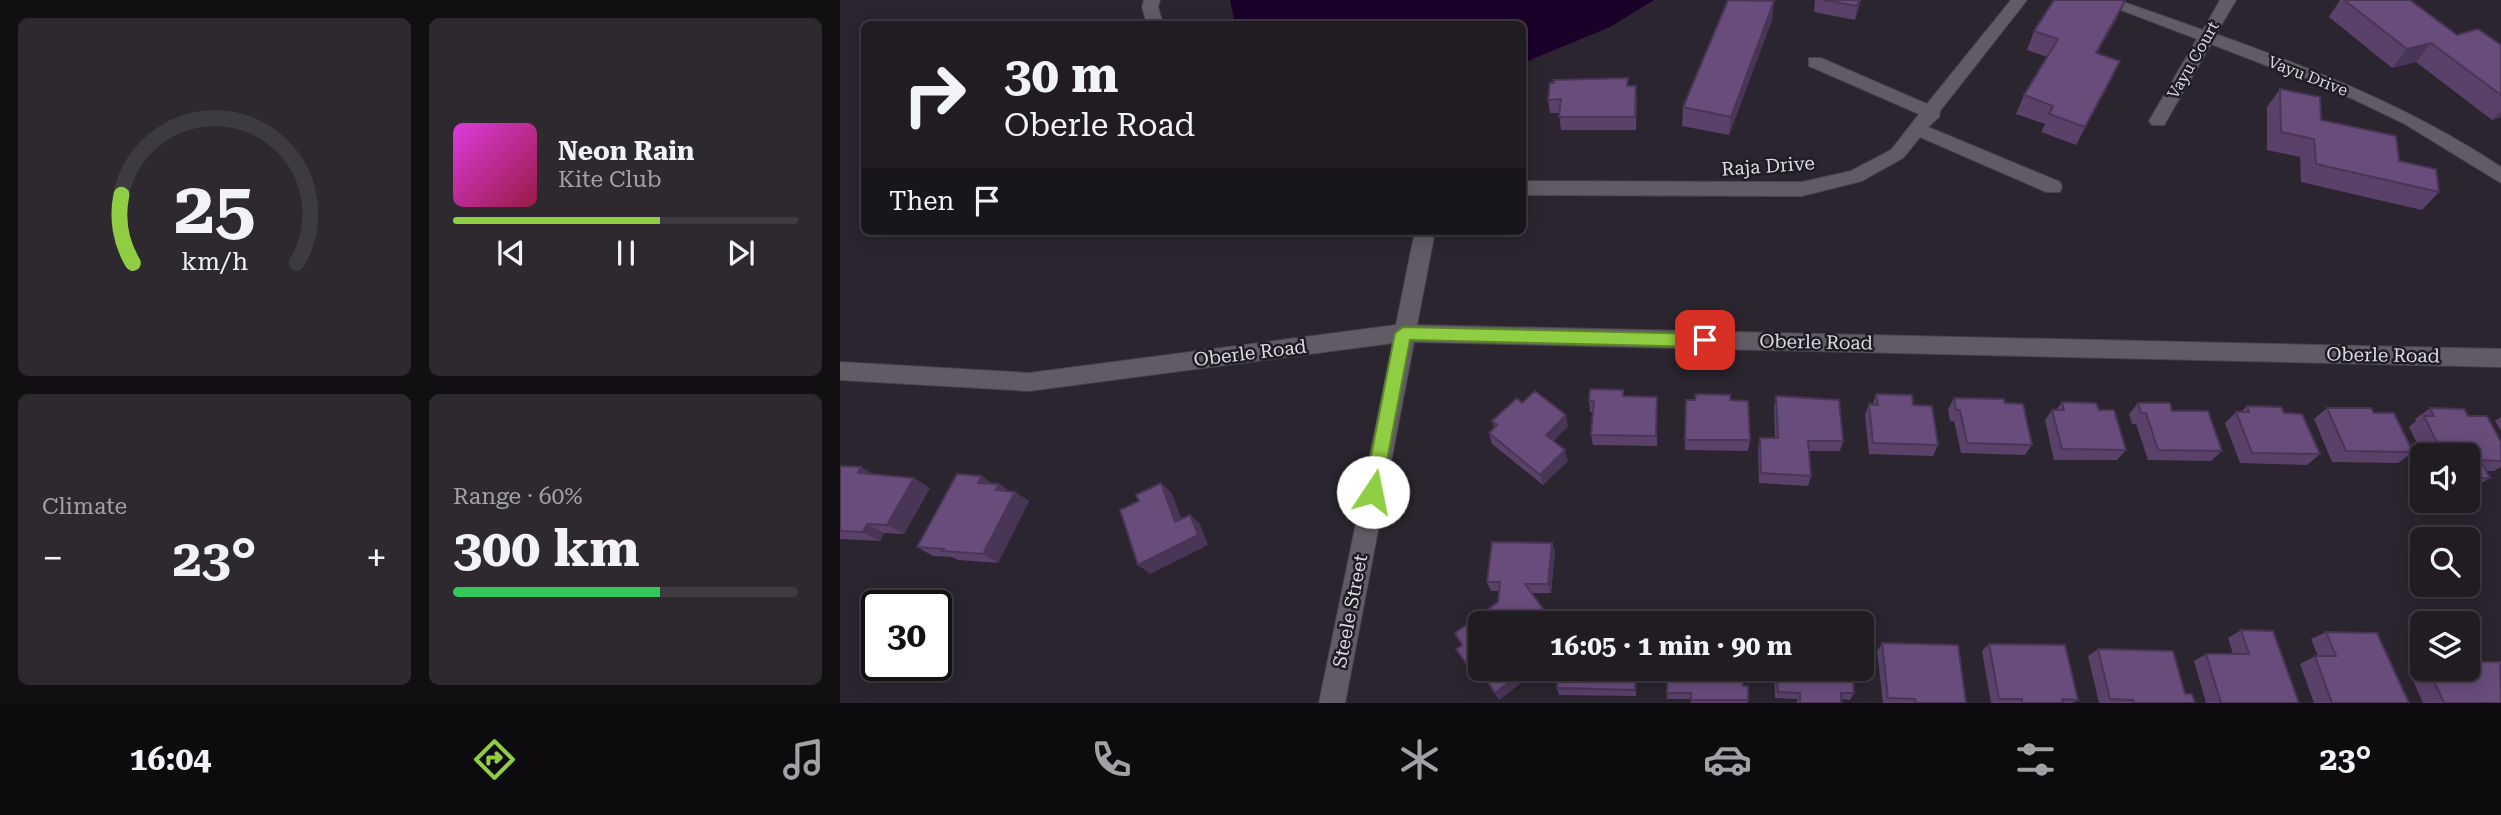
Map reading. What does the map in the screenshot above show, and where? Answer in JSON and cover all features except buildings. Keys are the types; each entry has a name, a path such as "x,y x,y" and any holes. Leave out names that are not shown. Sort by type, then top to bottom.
{"street":[{"path":"1152,0 1150,7 1154,21"},
{"name":"Raja Drive","path":"1526,188 1802,189 1856,176 1897,154 1933,113 2019,0"},
{"name":"Vayu Drive","path":"2103,0 2334,85 2412,120 2501,176"},
{"name":"Vayu Court","path":"2158,121 2228,0"},
{"path":"1815,62 1933,113"},
{"path":"1919,130 2053,187"},
{"name":"Steele Street","path":"1332,703 1423,235"},
{"name":"Oberle Road","path":"840,371 1029,382 1403,333 2501,358"}],"shaded area":[{"path":"1230,0 1654,0 1610,27 1526,62 1526,21 1234,21"}],"route":[{"path":"1373,492 1403,333 1705,340"}]}
